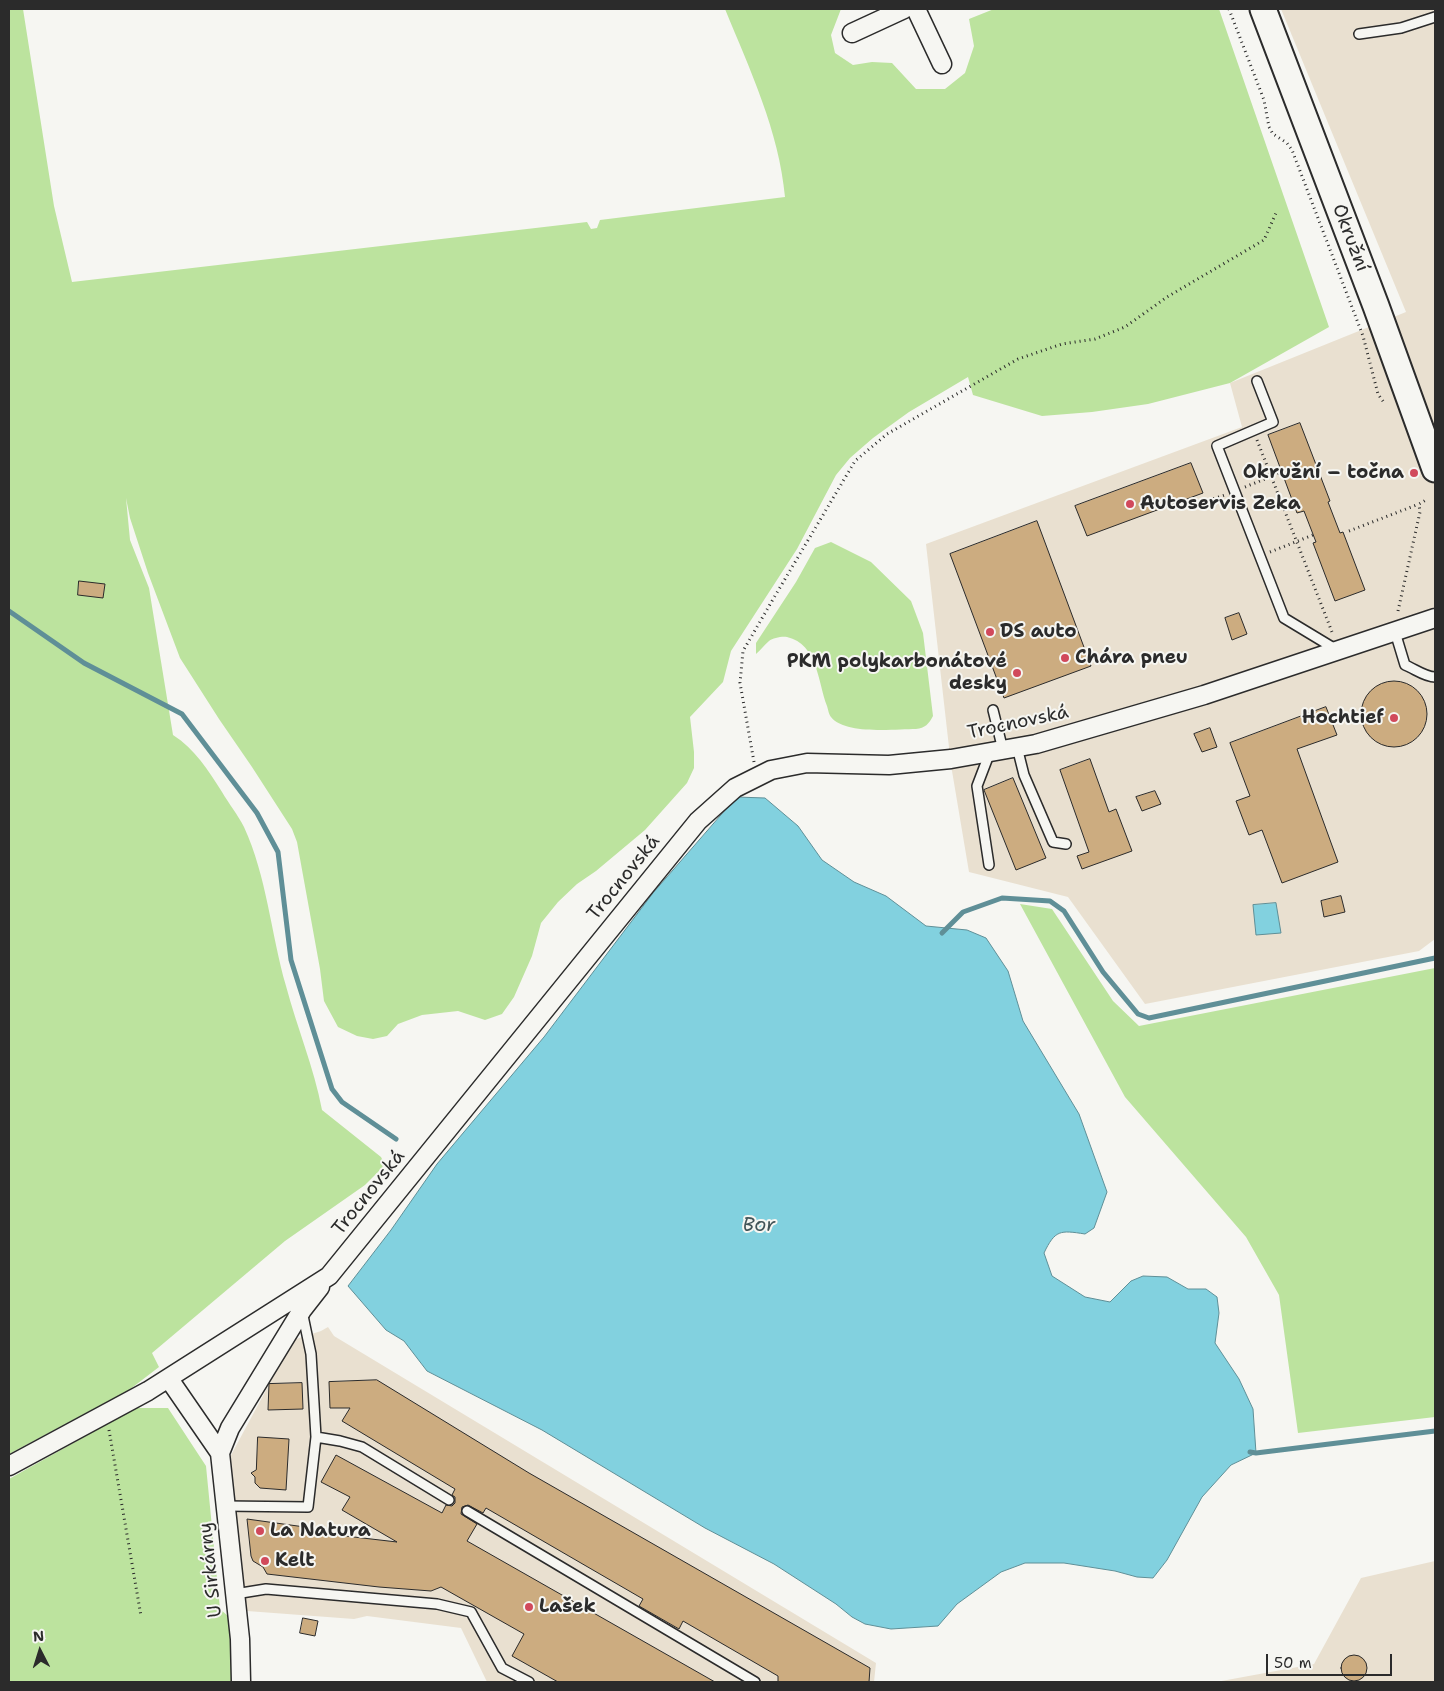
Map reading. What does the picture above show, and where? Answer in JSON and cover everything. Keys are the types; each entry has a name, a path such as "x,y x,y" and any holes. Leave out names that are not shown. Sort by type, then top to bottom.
{"main road":[{"name":"Okružní","path":"1263,9 1435,469"}],"street":[{"path":"852,33 904,9"},
{"path":"916,9 942,64"},
{"name":"Trocnovská","path":"9,1466 169,1379 329,1276 698,821 735,788 771,770 806,763 889,765 951,759 1036,744 1172,705 1435,618"},
{"name":"U Sirkárny","path":"240,1682 240,1639 220,1453 230,1428 302,1310 329,1276"},
{"name":"U Sirkárny","path":"169,1379 220,1453"}],"lane":[{"path":"1359,34 1401,28 1435,17"},
{"path":"1256,381 1273,422 1218,446 1284,618 1339,651"},
{"path":"1396,632 1405,666 1420,671 1428,677 1435,677"},
{"path":"993,710 1003,750 1024,775 1053,842 1066,844"},
{"path":"989,865 977,786 1003,750"},
{"path":"225,1506 308,1507 316,1437 311,1354 302,1310"},
{"path":"316,1437 340,1441 362,1448 449,1500"},
{"path":"467,1511 756,1682"},
{"path":"235,1594 266,1589 437,1604 471,1612 502,1668 529,1682"}],"path":[{"path":"1229,9 1264,100 1272,134 1286,143 1292,150 1363,336 1378,394 1385,404"},
{"path":"756,777 740,683 743,652 855,461 887,434 1018,359 1062,344 1095,340 1125,328 1167,298 1264,240 1276,213"},
{"path":"1253,430 1339,651"},
{"path":"1349,531 1426,500"},
{"path":"1398,612 1420,512 1419,504"},
{"path":"1260,556 1313,534"},
{"path":"100,1417 110,1431 141,1616"}],"shaded area":[{"path":"1281,9 1435,9 1435,939 1419,951 1145,1004 1068,897 969,872 951,765 926,544 1242,427 1230,383 1406,312"},
{"name":"Lašek","path":"328,1327 334,1336 876,1663 874,1682 487,1682 461,1628 367,1616 354,1619 247,1611 230,1457 293,1340"},
{"path":"1435,1561 1435,1682 1216,1682 1314,1664 1361,1578"}],"green space":[{"path":"9,9 23,9 54,206 72,282 587,222 591,229 597,228 600,220 785,197 777,148 770,125 725,9 841,9 831,35 835,53 853,65 872,62 892,63 916,89 945,89 965,73 974,46 969,19 994,9 1219,9 1329,327 1230,383 1148,404 1092,412 1042,416 973,395 968,377 909,412 873,438 850,458 836,475 797,549 731,651 723,682 690,717 694,768 687,783 645,830 596,871 577,884 558,902 541,923 532,956 514,997 502,1014 485,1020 458,1011 422,1015 398,1024 387,1036 373,1039 357,1036 338,1027 324,1001 297,842 292,829 180,658 148,573 130,518 126,498 130,540 149,588 173,735 194,753 206,768 242,823 252,846 286,986 315,1078 322,1110 381,1157 384,1163 382,1168 365,1185 285,1241 152,1353 159,1367 129,1390 9,1454"},
{"path":"831,542 871,562 911,601 923,633 933,716 924,727 916,729 871,730 859,729 838,723 830,715 811,656 797,641 787,637 773,639 756,654 756,643 796,582 815,548"},
{"path":"1020,904 1052,909 1113,1001 1139,1026 1435,968 1435,1417 1298,1433 1279,1295 1246,1237 1125,1097"},
{"path":"136,1408 168,1408 206,1466 220,1609 229,1617 232,1682 9,1682 9,1479"}],"water":[{"name":"Bor","path":"737,797 765,798 798,826 822,860 854,882 886,896 926,926 967,930 986,938 1008,971 1023,1021 1079,1114 1107,1192 1094,1228 1085,1234 1059,1233 1052,1240 1044,1253 1052,1276 1085,1297 1110,1302 1131,1281 1143,1276 1167,1277 1188,1289 1206,1289 1217,1297 1219,1313 1215,1343 1239,1379 1253,1409 1256,1453 1231,1465 1202,1497 1167,1560 1153,1578 1137,1577 1115,1571 1064,1563 1025,1563 1001,1572 957,1604 938,1626 891,1629 865,1624 774,1564 705,1528 542,1430 427,1371 404,1341 386,1330 348,1286 391,1230 437,1164 544,1037 653,893"},
{"path":"1276,903 1281,933 1256,935 1253,905"}],"building":[{"path":"1300,423 1330,501 1328,502 1340,533 1343,532 1365,590 1335,601 1313,543 1316,542 1304,511 1297,513 1268,435"},
{"path":"1191,463 1203,493 1087,536 1075,506"},
{"path":"1037,521 1091,666 1004,698 950,554"},
{"path":"79,581 105,584 103,598 78,595"},
{"path":"1239,613 1247,634 1232,640 1225,618"},
{"name":"Hochtief","path":"1387,681 1401,681 1413,686 1422,695 1427,707 1425,727 1418,738 1401,747 1387,747 1375,742 1366,733 1361,721 1361,707 1366,695 1375,686"},
{"path":"1326,707 1337,735 1297,749 1338,862 1282,883 1262,830 1249,835 1236,801 1250,796 1230,743"},
{"path":"1210,728 1217,747 1202,752 1194,734"},
{"path":"1090,759 1109,812 1116,809 1132,851 1082,869 1077,856 1089,852 1060,770"},
{"path":"1013,778 1046,858 1016,870 984,790"},
{"path":"1155,791 1161,804 1142,811 1136,797"},
{"path":"1341,896 1345,912 1324,917 1321,901"},
{"path":"377,1380 529,1473 870,1668 869,1682 778,1682 778,1676 683,1621 679,1629 639,1606 643,1599 486,1508 483,1513 468,1505 462,1507 461,1514 477,1524 467,1541 715,1682 558,1682 512,1656 524,1634 441,1587 431,1591 267,1574 263,1567 253,1561 251,1556 247,1519 312,1528 311,1532 397,1542 342,1510 350,1497 321,1482 336,1455 442,1513 446,1505 452,1506 455,1503 455,1497 452,1495 455,1489 342,1421 350,1408 330,1408 329,1382"},
{"path":"302,1383 303,1409 268,1410 269,1384"},
{"path":"258,1437 289,1439 286,1490 260,1488 255,1483 255,1477 251,1473 256,1470"},
{"path":"303,1618 318,1621 315,1636 300,1633"},
{"path":"1354,1655 1363,1659 1367,1668 1363,1677 1354,1681 1345,1677 1341,1668 1345,1659"}],"waterway":[{"path":"9,611 84,663 182,714 257,813 278,852 291,960 332,1089 342,1102 396,1139"},
{"path":"942,933 963,912 1002,898 1050,901 1064,911 1103,972 1138,1014 1149,1018 1435,958"},
{"path":"1250,1452 1256,1453 1435,1431"}],"place":[{"name":"Okružní – točna","path":"1414,473"},
{"name":"Autoservis Zeka","path":"1130,504"},
{"name":"DS auto","path":"990,632"},
{"name":"Chára pneu","path":"1065,658"},
{"name":"PKM polykarbonátové desky","path":"1017,673"},
{"name":"Hochtief","path":"1394,718"},
{"name":"La Natura","path":"260,1531"},
{"name":"Kelt","path":"265,1561"},
{"name":"Lašek","path":"529,1607"}]}
